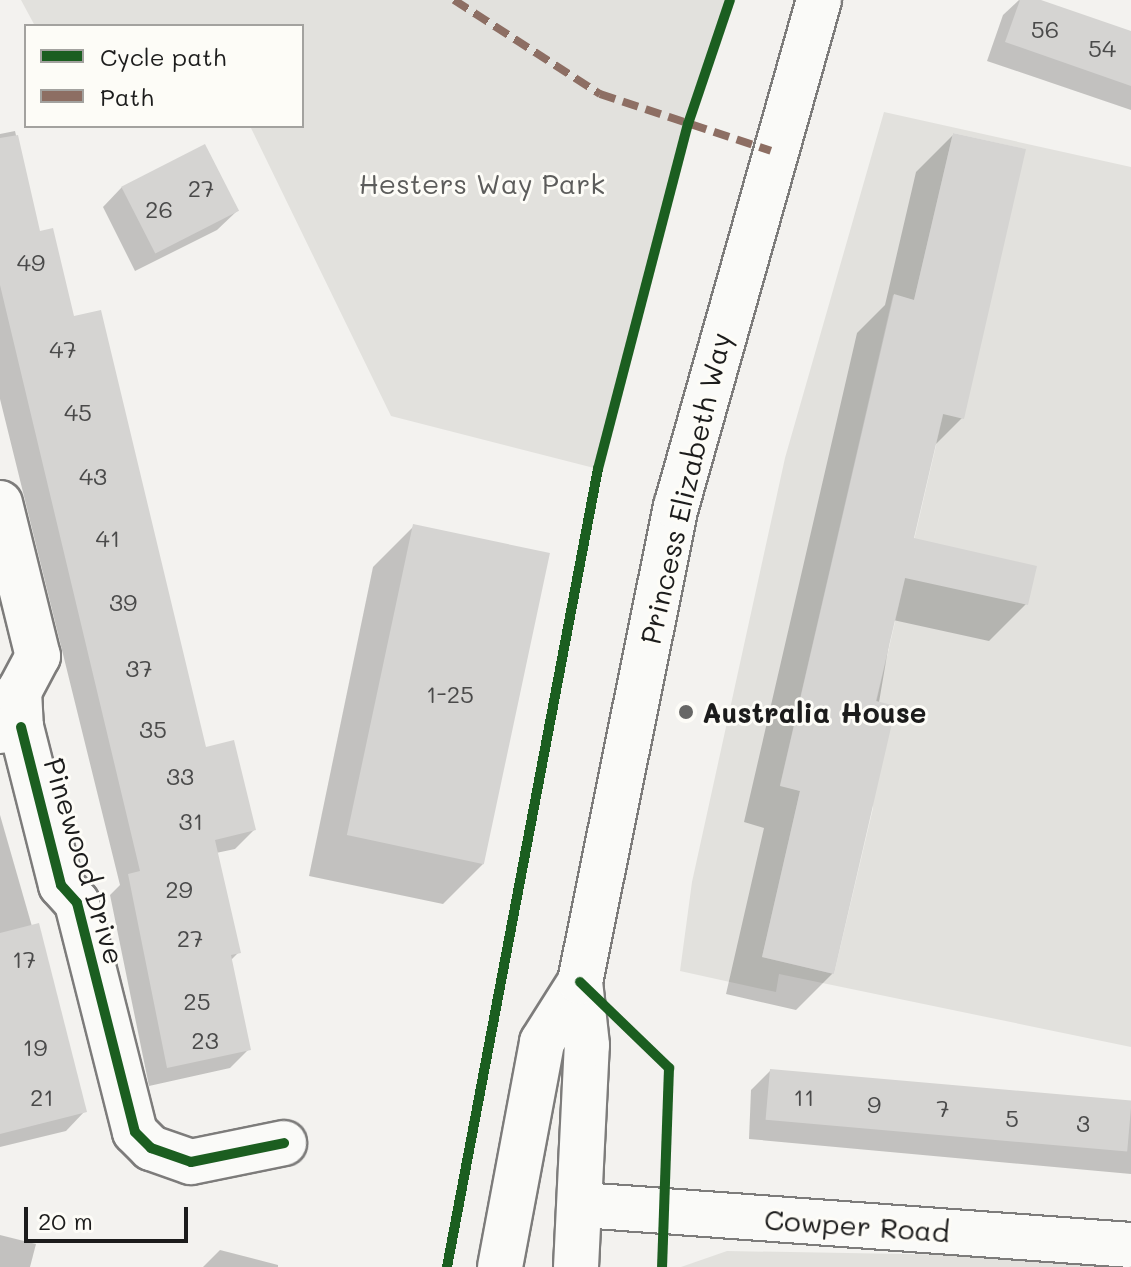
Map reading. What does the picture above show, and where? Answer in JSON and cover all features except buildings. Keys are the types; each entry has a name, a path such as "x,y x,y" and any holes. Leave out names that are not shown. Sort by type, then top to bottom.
{"main road":[{"name":"Princess Elizabeth Way","path":"576,1267 582,1205 587,1045 580,982 676,507 771,151 819,0"},
{"name":"Pinewood Drive","path":"0,503 38,656 19,691 11,729 61,885 77,903 135,1132 151,1148 191,1162 284,1143"},
{"name":"Princess Elizabeth Way","path":"500,1267 542,1042 580,982"},
{"name":"Cowper Road","path":"582,1205 1131,1245"}],"green space":[{"name":"Hesters Way Park","path":"21,0 730,0 688,124 598,469 391,416 251,128 304,128 304,24 34,24"},
{"path":"884,112 1131,167 1131,1047 779,974 776,992 680,971 692,882 785,458","holes":["953,133 1025,149 967,312 872,721 873,808 834,974 762,957 800,791 780,785 893,295 914,300"]},
{"path":"727,1251 1131,1258 1131,1267 681,1267"}],"marked path":[{"path":"454,0 600,94 771,151"}],"cycle path":[{"path":"447,1267 598,469 688,124 730,0"},
{"path":"21,727 61,885 77,903 135,1132 151,1148 191,1162 284,1143"},
{"path":"580,982 669,1068 662,1267"}],"place":[{"name":"Australia House","path":"686,712"}]}
